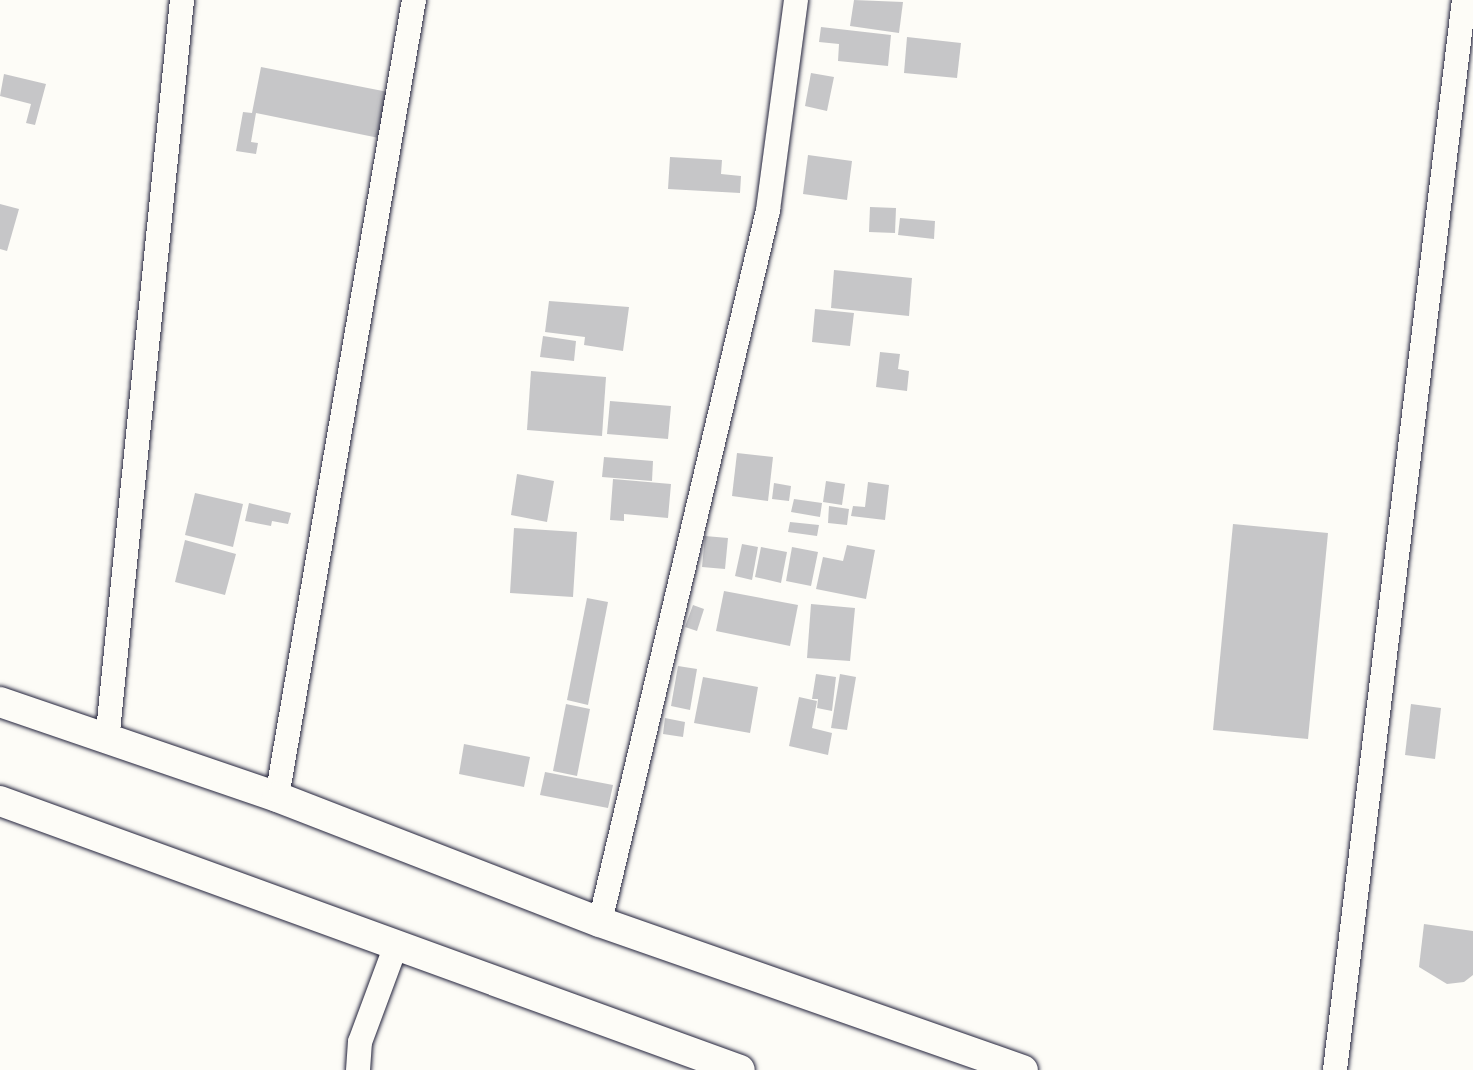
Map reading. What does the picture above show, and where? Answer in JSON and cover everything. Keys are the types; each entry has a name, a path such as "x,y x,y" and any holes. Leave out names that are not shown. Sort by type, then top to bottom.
{"main road":[{"path":"0,702 107,741 277,797 600,922 1023,1070"},
{"path":"0,801 740,1070"}],"street":[{"path":"107,741 182,0"},
{"path":"277,797 414,0"},
{"path":"600,922 768,210 796,0"},
{"path":"1335,1070 1464,0"},
{"path":"358,1070 360,1042 396,945"}],"building":[{"path":"854,0 903,2 899,33 850,26"},
{"path":"821,27 891,35 888,66 838,61 839,44 819,42"},
{"path":"907,37 961,43 957,78 904,73"},
{"path":"261,67 388,92 379,138 256,113 251,142 258,143 256,154 236,151 243,112 252,113"},
{"path":"811,73 834,77 827,111 805,106"},
{"path":"4,74 46,84 35,125 26,123 31,104 0,96"},
{"path":"808,155 852,161 847,200 803,194"},
{"path":"670,157 722,160 721,174 741,176 740,193 668,189"},
{"path":"0,204 19,209 7,251 0,249"},
{"path":"870,207 896,208 895,233 869,232"},
{"path":"900,218 935,221 934,239 898,235"},
{"path":"834,270 912,278 909,316 831,308"},
{"path":"549,301 629,307 623,351 584,345 585,337 545,332"},
{"path":"815,309 854,313 850,346 812,342"},
{"path":"543,336 576,341 574,361 540,357"},
{"path":"880,352 900,354 898,369 909,371 907,391 876,387"},
{"path":"531,371 606,377 602,436 527,430"},
{"path":"610,401 671,406 668,439 607,434"},
{"path":"737,453 773,457 768,501 732,496"},
{"path":"604,457 653,461 652,481 602,477"},
{"path":"517,474 554,481 547,522 511,515"},
{"path":"613,479 671,484 668,518 624,514 624,521 610,520"},
{"path":"826,481 845,484 842,505 823,502"},
{"path":"868,482 889,485 885,520 851,516 853,506 865,507"},
{"path":"774,483 791,486 789,501 772,499"},
{"path":"195,493 243,504 233,547 185,535"},
{"path":"794,499 822,503 820,517 791,512"},
{"path":"249,503 291,513 288,524 272,521 271,526 245,521"},
{"path":"829,506 849,509 847,525 828,523"},
{"path":"790,522 819,525 817,536 788,532"},
{"path":"1233,524 1328,533 1308,739 1213,730"},
{"path":"514,528 577,532 573,597 510,593"},
{"path":"705,536 728,538 725,569 702,567"},
{"path":"185,540 236,554 225,595 175,582"},
{"path":"742,544 758,547 752,580 735,576"},
{"path":"847,545 875,550 866,599 816,589 823,557 843,561"},
{"path":"761,547 787,552 781,583 755,577"},
{"path":"792,547 818,552 811,586 786,581"},
{"path":"724,591 798,605 790,646 716,631"},
{"path":"587,598 608,602 588,705 567,700"},
{"path":"811,604 855,608 850,661 807,658"},
{"path":"693,605 704,609 697,631 685,627"},
{"path":"678,666 697,669 690,710 671,706"},
{"path":"816,674 836,677 832,711 817,708 818,699 812,699"},
{"path":"840,674 856,677 847,730 831,728"},
{"path":"703,677 758,687 750,733 694,723"},
{"path":"799,697 817,701 812,728 832,733 828,755 789,746"},
{"path":"566,704 590,709 577,776 553,771"},
{"path":"1411,704 1441,708 1435,759 1405,755"},
{"path":"665,718 685,722 683,737 663,734"},
{"path":"464,744 530,757 524,787 459,774"},
{"path":"545,772 613,785 608,808 540,795"},
{"path":"1424,924 1473,931 1473,975 1464,982 1447,984 1419,967"}]}
